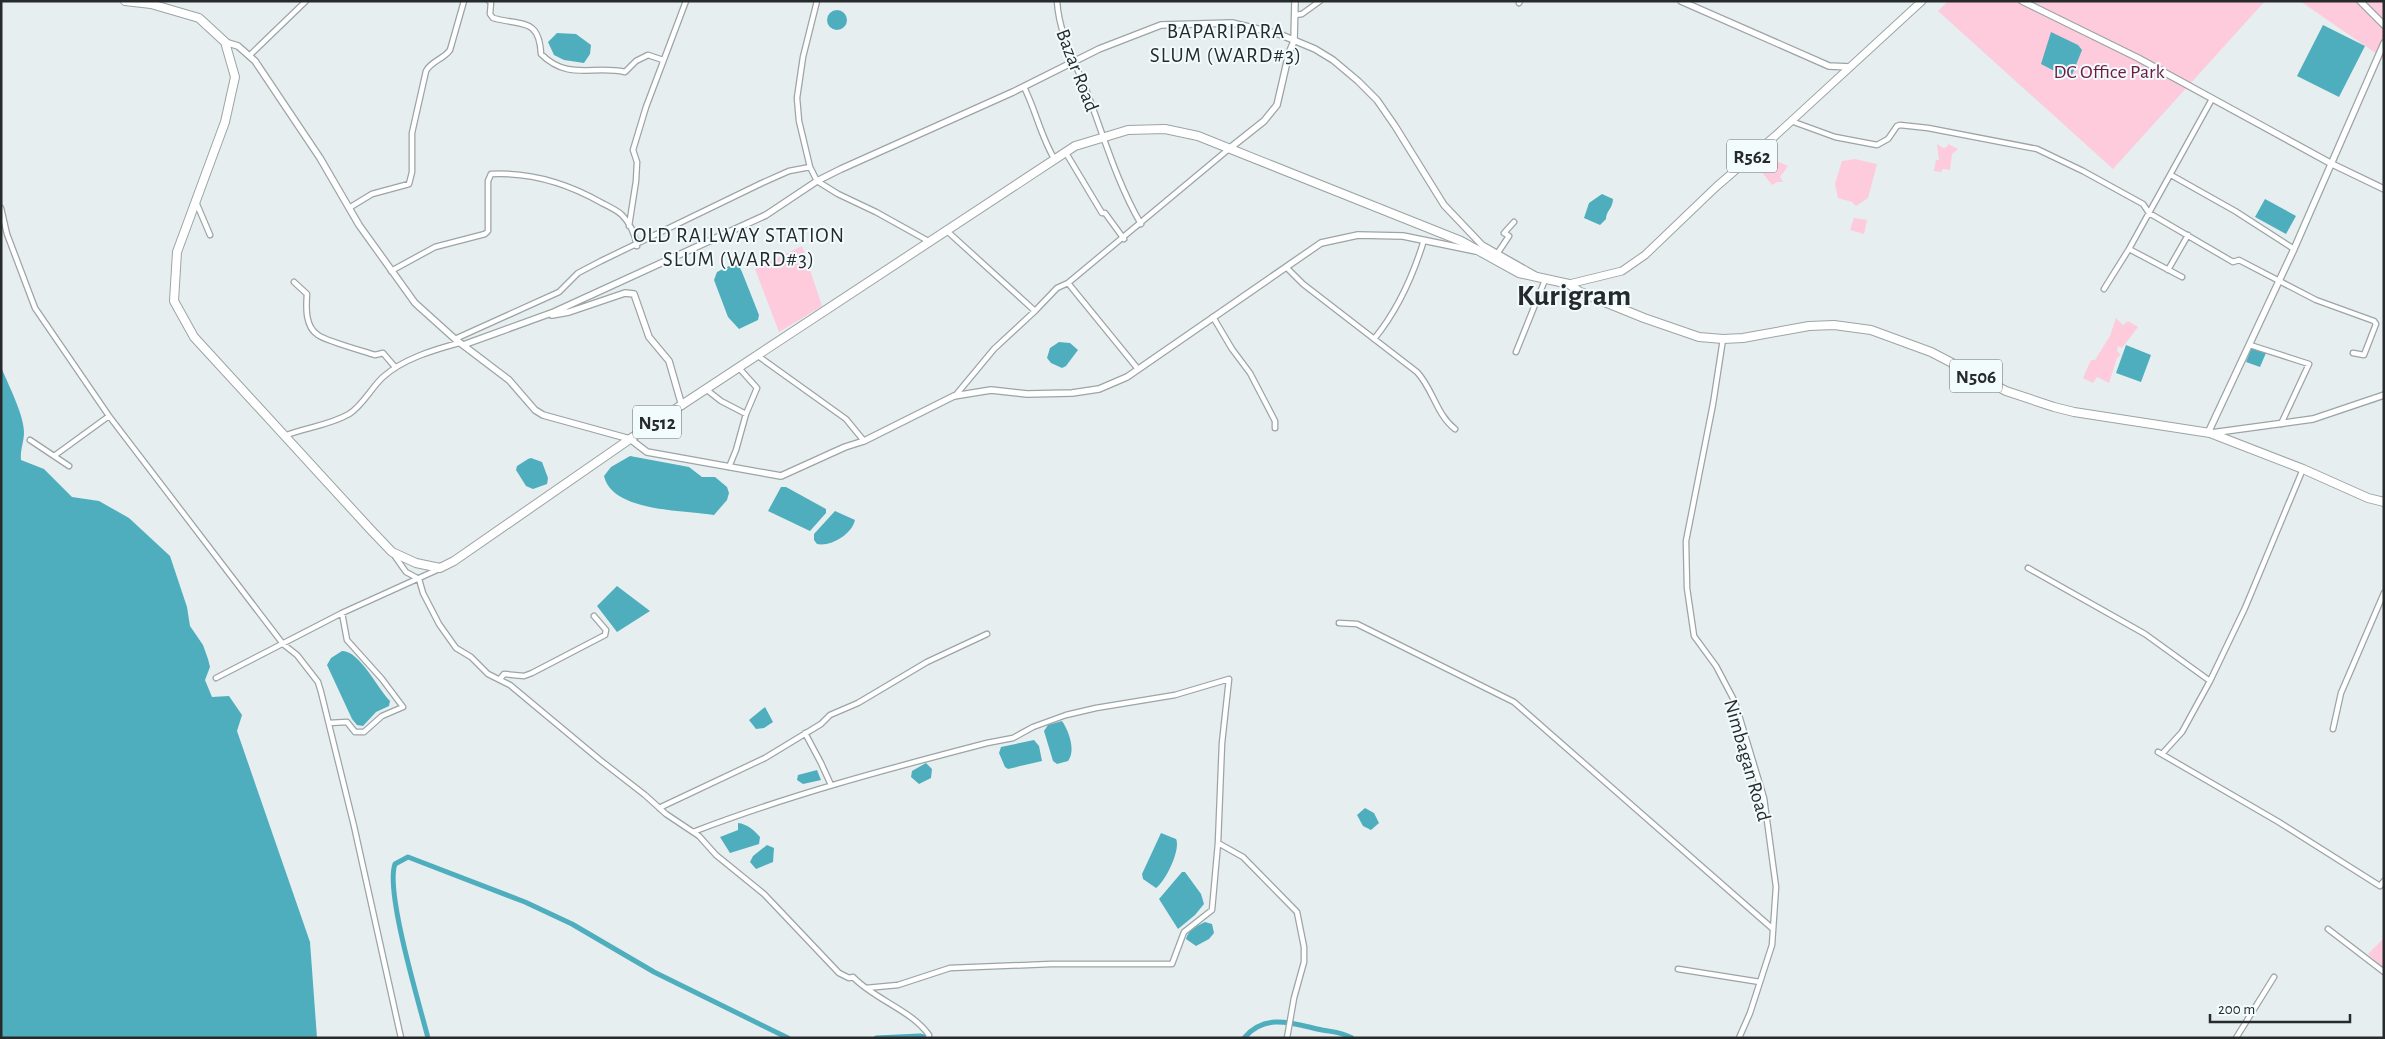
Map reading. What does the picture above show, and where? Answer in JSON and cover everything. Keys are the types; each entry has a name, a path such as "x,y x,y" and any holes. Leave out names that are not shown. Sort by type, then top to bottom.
{"highway":[{"path":"125,1 151,4 199,18 225,42 235,77 225,122 176,252 174,301 194,337 392,552 416,563 440,568"},
{"name":"N512","path":"440,568 538,505 630,440 1075,146 1128,130 1165,129 1198,136 1461,241 1519,273 1569,284"},
{"name":"N506","path":"1569,284 1580,292 1644,318 1700,337 1743,338 1809,326 1834,325 1871,330 1931,352 2006,391 2054,407 2209,433 2303,469 2368,498 2384,502"}],"main road":[{"name":"R562","path":"1569,284 1622,271 1645,255 1716,187 1922,1"}],"street":[{"path":"249,56 306,1"},
{"path":"349,208 372,194 408,184 412,172 412,133 426,71 429,66 447,55 450,50 464,1"},
{"path":"488,1 490,2 490,14 493,18 531,27 539,35 541,54 568,70 603,69 625,72 636,61 648,55 663,60"},
{"path":"629,226 637,162 633,150 663,60 686,1"},
{"path":"817,1 803,58 797,98 799,120 810,167 817,181 838,194 931,242"},
{"name":"Bazar Road","path":"1057,1 1059,22 1073,62 1127,201 1141,224"},
{"path":"954,396 994,349 1057,288 1068,283 1124,238 1264,121 1277,105 1289,53 1294,41 1295,1"},
{"path":"1295,16 1302,14 1320,1"},
{"path":"1681,1 1829,66 1850,67"},
{"path":"2022,1 2138,58 2332,164 2384,189"},
{"path":"2360,1 2384,25"},
{"path":"284,436 302,429 327,426 351,412 382,378 395,367 436,349 544,316 766,215 817,181 1024,87 1100,49 1161,25 1232,23 1279,34 1315,49 1358,81 1377,100 1395,126 1444,206 1482,245 1546,280 1516,352"},
{"path":"225,42 238,46 264,73 349,208 415,303 459,343 509,380 535,410 543,415 630,440 647,452 781,476 864,440 954,396 991,390 1036,394 1072,393 1099,389 1128,377 1213,317 1288,268 1320,243 1358,235 1403,236 1478,252"},
{"path":"2209,433 2294,249 2384,42"},
{"path":"1829,66 1836,80"},
{"path":"1024,87 1034,107 1045,144 1055,160"},
{"path":"2104,289 2129,249 2212,99"},
{"path":"1791,121 1835,137 1877,145 1888,139 1897,126 1900,125 2024,146 2055,157 2143,204 2149,213 2233,262 2239,260 2316,300 2376,324 2364,355 2353,353"},
{"path":"1066,153 1102,213 1104,213 1124,238"},
{"path":"459,343 559,292 578,273 637,246 762,183 790,171 810,167"},
{"path":"391,271 435,246 485,234 488,231 488,181 491,174 527,175 559,182 621,214 629,226 637,246"},
{"path":"2171,175 2235,211 2294,249"},
{"path":"196,200 210,235"},
{"path":"1,208 7,234 35,308 109,416 283,644 297,655 318,682 401,1038"},
{"path":"1497,254 1509,236 1504,233 1514,222"},
{"path":"947,231 1035,311"},
{"path":"2166,270 2188,235"},
{"path":"1374,339 1385,326 1407,288 1424,240"},
{"path":"2129,249 2182,278"},
{"path":"1288,268 1303,284 1424,380 1442,416 1455,429"},
{"path":"294,282 307,294 306,308 308,320 317,335 375,355 383,353 395,367"},
{"path":"1068,283 1138,369"},
{"path":"544,316 569,312 625,293 634,294 649,337 669,360 682,406"},
{"path":"1213,317 1250,373 1275,420 1275,428"},
{"name":"Nimbagan Road","path":"1723,339 1713,404 1686,541 1687,588 1694,636 1716,666 1735,702 1764,798 1776,887 1772,945 1750,1013 1739,1038"},
{"path":"2250,345 2308,364 2281,424"},
{"path":"758,356 846,419 864,440"},
{"path":"728,467 736,450 746,414 757,388 739,368"},
{"path":"707,390 721,401 746,414"},
{"path":"2209,433 2281,424 2331,414 2384,395"},
{"path":"54,456 109,416"},
{"path":"30,440 69,466"},
{"path":"2303,469 2245,608 2210,681 2182,732 2160,753 2278,821 2380,886 2384,881"},
{"path":"392,552 406,572 419,579 423,593 449,639 488,674 500,679 659,808 699,836 731,869 764,894 827,962 842,974 849,978 853,977 866,988 913,1019 929,1035 928,1038"},
{"path":"216,678 342,613 440,568"},
{"path":"2028,568 2146,634 2210,681"},
{"path":"2333,729 2342,692 2384,594"},
{"path":"329,723 343,721 349,723 355,732 364,732 382,716 403,707 382,678 347,640 342,613"},
{"path":"500,679 504,674 524,676 532,673 605,635 606,630 594,616"},
{"path":"1339,623 1357,624 1514,702 1773,929"},
{"path":"659,808 765,758 820,724 830,715 858,703 927,662 987,634"},
{"path":"693,832 831,785 969,747 1013,738 1033,727 1066,716 1176,695 1229,679 1222,743 1218,843 1212,910 1184,932 1172,964 1051,964 950,968 898,985 866,988"},
{"path":"805,733 831,785"},
{"path":"1218,843 1242,857 1297,912 1304,947 1304,962 1290,1016 1287,1038"},
{"path":"2328,929 2384,972"},
{"path":"1678,969 1760,982"},
{"path":"2236,1038 2274,977"}],"green space":[{"name":"DC Office Park","path":"1948,1 2265,1 2113,169 1938,11"},
{"path":"2300,1 2384,1 2384,59"},
{"path":"1937,144 1943,148 1947,147 1948,144 1958,149 1952,154 1950,170 1934,171 1936,160 1939,160"},
{"path":"1769,158 1788,166 1780,177 1783,182 1777,182 1772,185 1757,166"},
{"path":"1855,159 1877,164 1868,198 1856,206 1852,202 1838,198 1835,184 1842,161"},
{"path":"1854,218 1867,220 1864,234 1850,230"},
{"path":"802,246 822,306 779,332 755,269"},
{"path":"2116,318 2123,325 2128,321 2138,327 2122,348 2118,346 2117,351 2121,355 2117,358 2109,383 2097,377 2093,383 2083,378 2091,360 2095,360 2110,336"},
{"path":"2384,938 2384,968 2368,954"}],"water":[{"path":"837,10 844,13 847,20 844,27 837,30 830,27 827,20 830,13"},
{"path":"2323,25 2365,46 2339,97 2297,76"},
{"path":"2051,32 2078,45 2082,50 2072,75 2064,76 2041,64"},
{"path":"557,33 576,34 591,45 590,54 584,63 564,60 554,55 548,42"},
{"path":"1602,194 1613,199 1606,219 1600,225 1584,218 1589,203"},
{"path":"2265,199 2296,216 2286,234 2255,217"},
{"path":"733,264 739,266 759,315 758,320 739,329 728,317 714,280 717,272"},
{"path":"1059,342 1070,343 1078,350 1066,366 1062,368 1051,363 1047,358 1050,348"},
{"path":"2126,345 2151,355 2141,382 2116,373"},
{"path":"2252,347 2266,353 2260,367 2246,362"},
{"path":"1,367 19,408 23,425 24,436 21,460 44,469 72,497 99,501 129,518 170,556 187,607 190,626 203,645 208,659 210,667 205,680 212,697 229,696 242,715 237,731 310,942 317,1038 1,1038"},
{"path":"630,456 689,467 702,477 715,477 727,487 729,493 727,500 714,515 651,507 620,497 610,488 604,476 611,467"},
{"path":"531,458 542,462 548,478 547,484 533,489 526,486 516,470 517,466"},
{"path":"781,487 786,487 826,509 826,513 810,531 768,511"},
{"path":"835,511 855,520 853,525 840,538 828,543 817,544 814,540 814,534"},
{"path":"617,586 650,611 617,632 597,606"},
{"path":"342,651 348,652 361,663 390,701 389,706 376,712 363,726 357,725 352,719 327,665 331,658"},
{"path":"765,707 773,722 764,728 756,729 749,720"},
{"path":"1062,721 1069,735 1071,752 1068,761 1057,764 1053,761 1044,731 1048,725"},
{"path":"1034,740 1039,746 1042,761 1008,769 1005,767 999,753 1001,747"},
{"path":"926,763 932,769 931,778 919,784 911,777 912,771"},
{"path":"817,770 821,780 803,784 797,780 798,775"},
{"path":"1365,808 1374,813 1379,823 1371,830 1363,826 1357,815"},
{"path":"738,823 747,826 760,837 759,844 730,853 720,837 738,830"},
{"path":"1161,833 1176,839 1177,844 1172,865 1156,888 1143,879 1142,874"},
{"path":"767,845 774,848 773,862 756,869 750,862 753,856"},
{"path":"1182,872 1185,872 1201,894 1204,904 1195,915 1178,929 1159,899"},
{"path":"1205,922 1212,924 1214,933 1209,939 1196,946 1186,939 1187,936 1193,929"}],"waterway":[{"path":"428,1038 404,948 395,898 393,878 395,864 408,857 525,902 572,924 654,972 788,1038"},
{"path":"1244,1038 1253,1030 1271,1022 1291,1023 1337,1032 1352,1038"},
{"path":"876,1038 920,1036 927,1038"}],"district":[{"name":"BAPARIPARA SLUM (WARD#3)","path":"1226,43"},
{"name":"OLD RAILWAY STATION SLUM (WARD#3)","path":"739,247"},
{"name":"Kurigram","path":"1574,295"}]}
